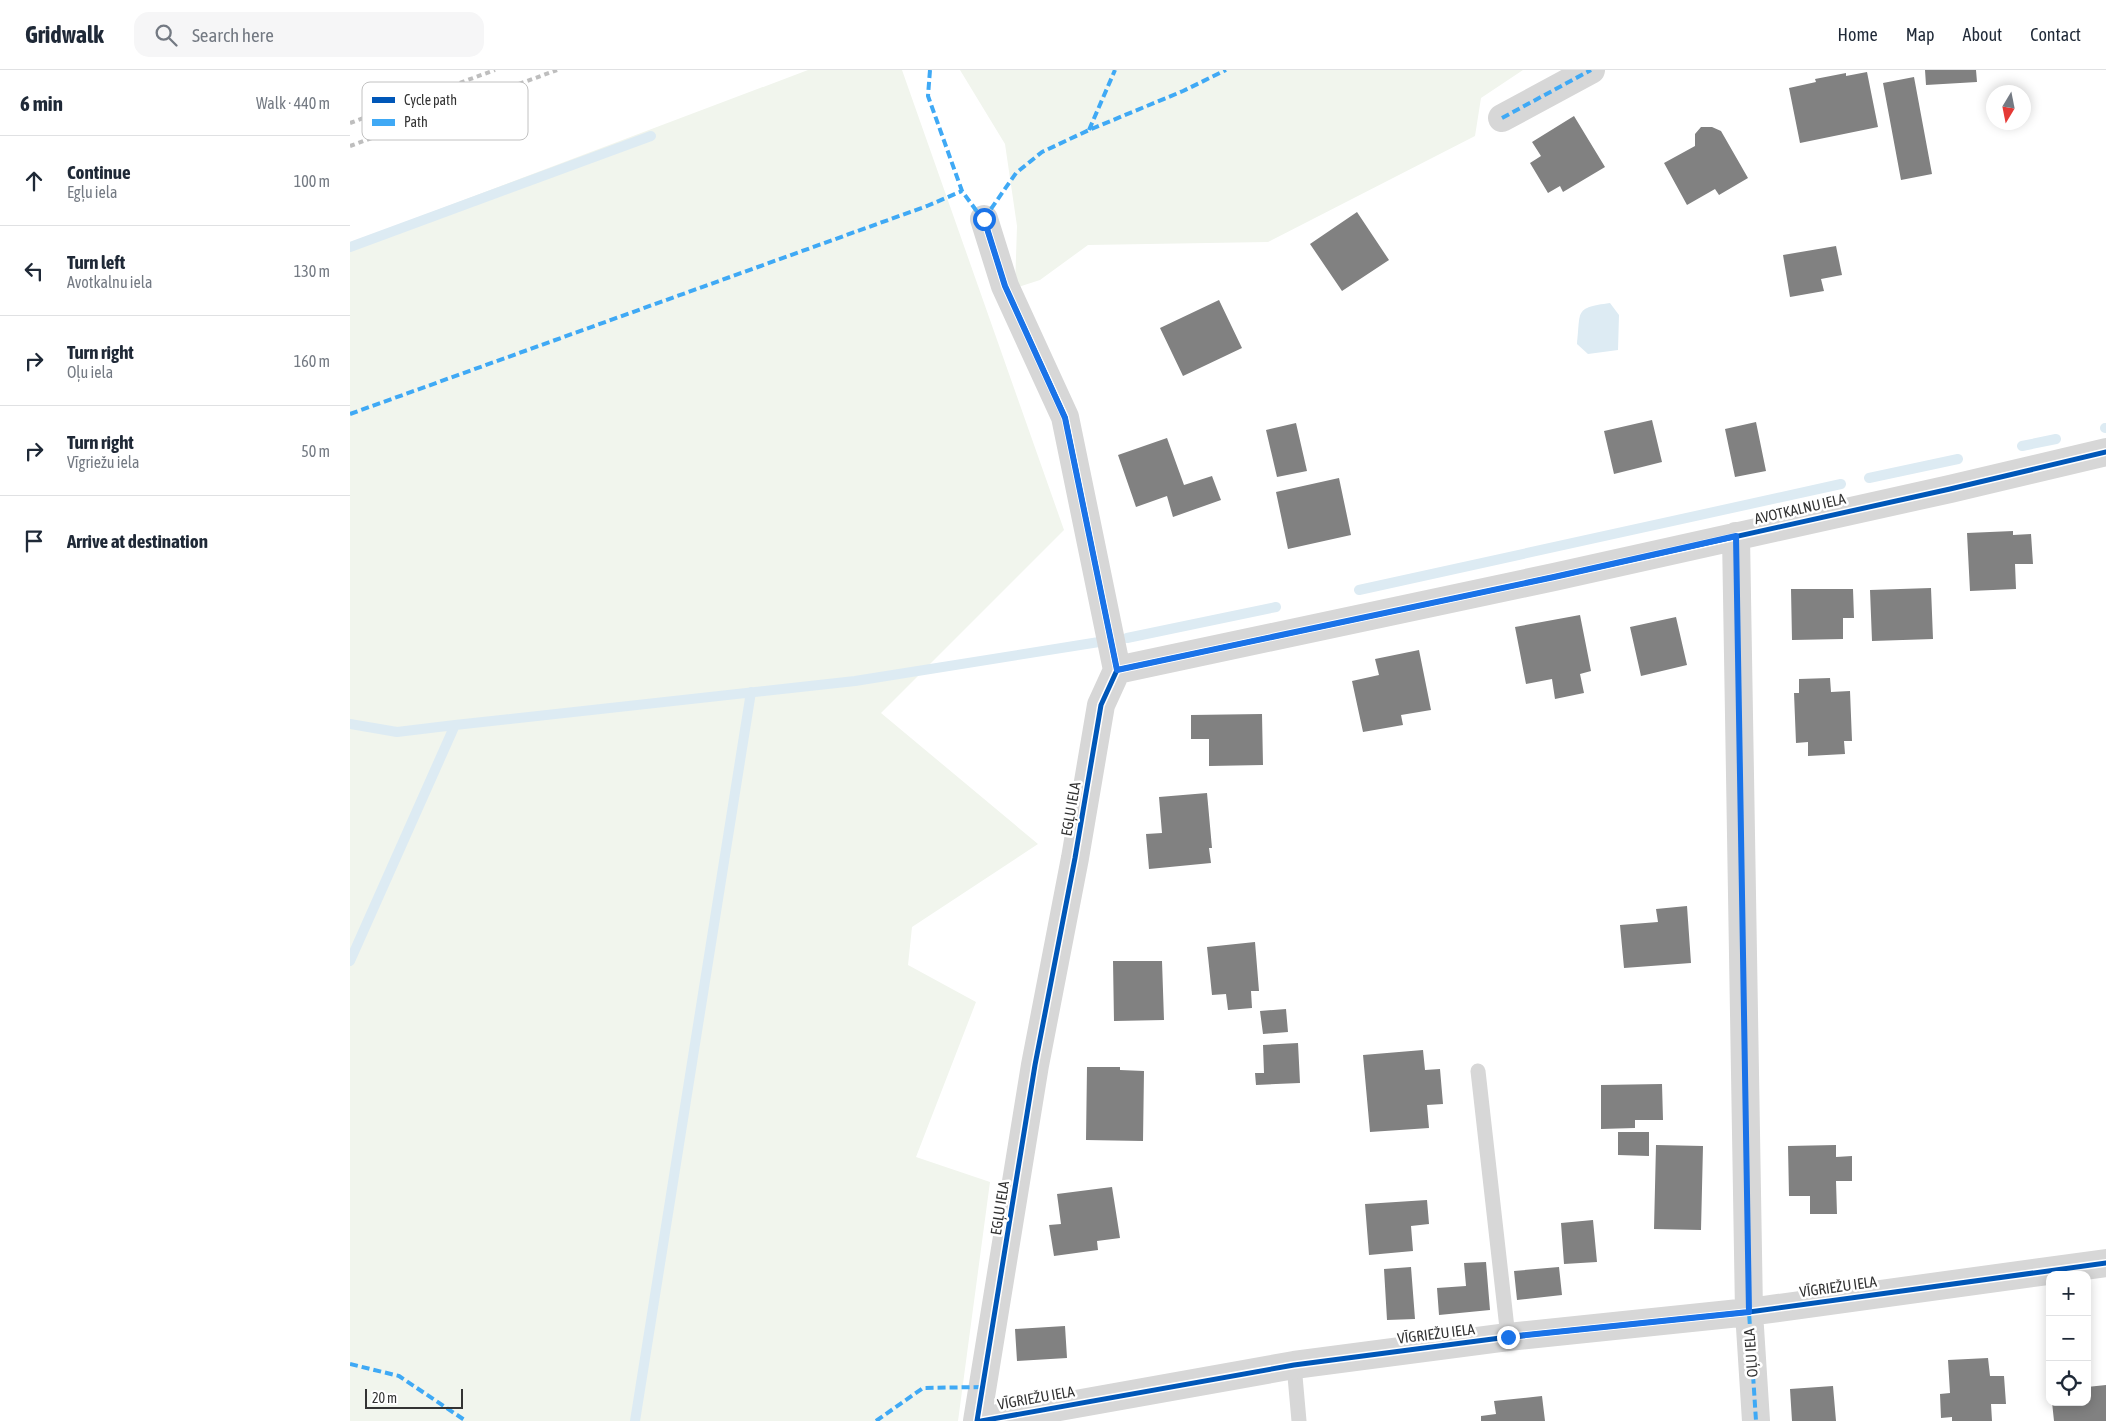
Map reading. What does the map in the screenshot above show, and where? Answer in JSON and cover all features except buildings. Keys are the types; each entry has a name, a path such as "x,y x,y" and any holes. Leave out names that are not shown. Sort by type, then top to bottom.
{"street":[{"path":"1502,118 1591,70"},
{"path":"984,219 1005,286 1065,418 1117,670"},
{"name":"AVOTKALNU IELA","path":"1117,670 1554,577 1950,489 2106,452"},
{"name":"OĻU IELA","path":"1736,536 1749,1312 1756,1421"},
{"name":"EGĻU IELA","path":"979,1421 1035,1065 1075,858 1101,705 1117,670"},
{"name":"VĪGRIEŽU IELA","path":"979,1421 1294,1365 1508,1337 1749,1312 2106,1263"}],"lane":[{"path":"1478,1071 1508,1337"},
{"path":"1294,1365 1299,1421"}],"shaded area":[{"path":"808,70 902,70 1064,530 881,713 1038,844 912,927 908,965 976,1002 916,1157 990,1182 958,1421 350,1421 350,243"},
{"path":"960,70 1523,70 1481,98 1475,136 1268,242 1088,245 1040,280 1015,288 1017,226 1005,144"},
{"path":"1610,303 1619,315 1618,350 1588,354 1577,344 1580,317 1585,309"}],"waterway":[{"path":"350,247 651,136"},
{"path":"2022,446 2056,439"},
{"path":"1869,478 1958,459"},
{"path":"1359,590 1841,484"},
{"path":"1127,638 1276,607"},
{"path":"350,724 397,732 855,681 1099,642"},
{"path":"635,1421 751,692"},
{"path":"350,961 455,725"}],"railway":[{"path":"462,82 495,70"},
{"path":"524,82 557,70"},
{"path":"350,123 362,119"},
{"path":"350,146 366,140"}],"marked path":[{"path":"930,70 928,96 962,191 986,224"},
{"path":"1089,130 1115,70"},
{"path":"984,219 1016,173 1042,152 1089,130 1183,91 1226,70"},
{"path":"1502,118 1591,70"},
{"path":"350,414 927,206 962,191"},
{"path":"1736,536 1749,1312 1756,1421"},
{"path":"350,1364 399,1376 466,1421"},
{"path":"876,1421 923,1388 983,1387"}],"cycle path":[{"path":"977,1421 1035,1065 1075,858 1101,705 1117,670 1065,417 1005,286 984,219"},
{"path":"1117,670 1554,577 1950,489 2106,452"},
{"path":"981,1421 1294,1365 1508,1337 1749,1312 2106,1263"}],"route":[{"path":"984,219 1005,286 1065,418 1117,670 1554,577 1736,536 1749,1312 1508,1337"}]}
